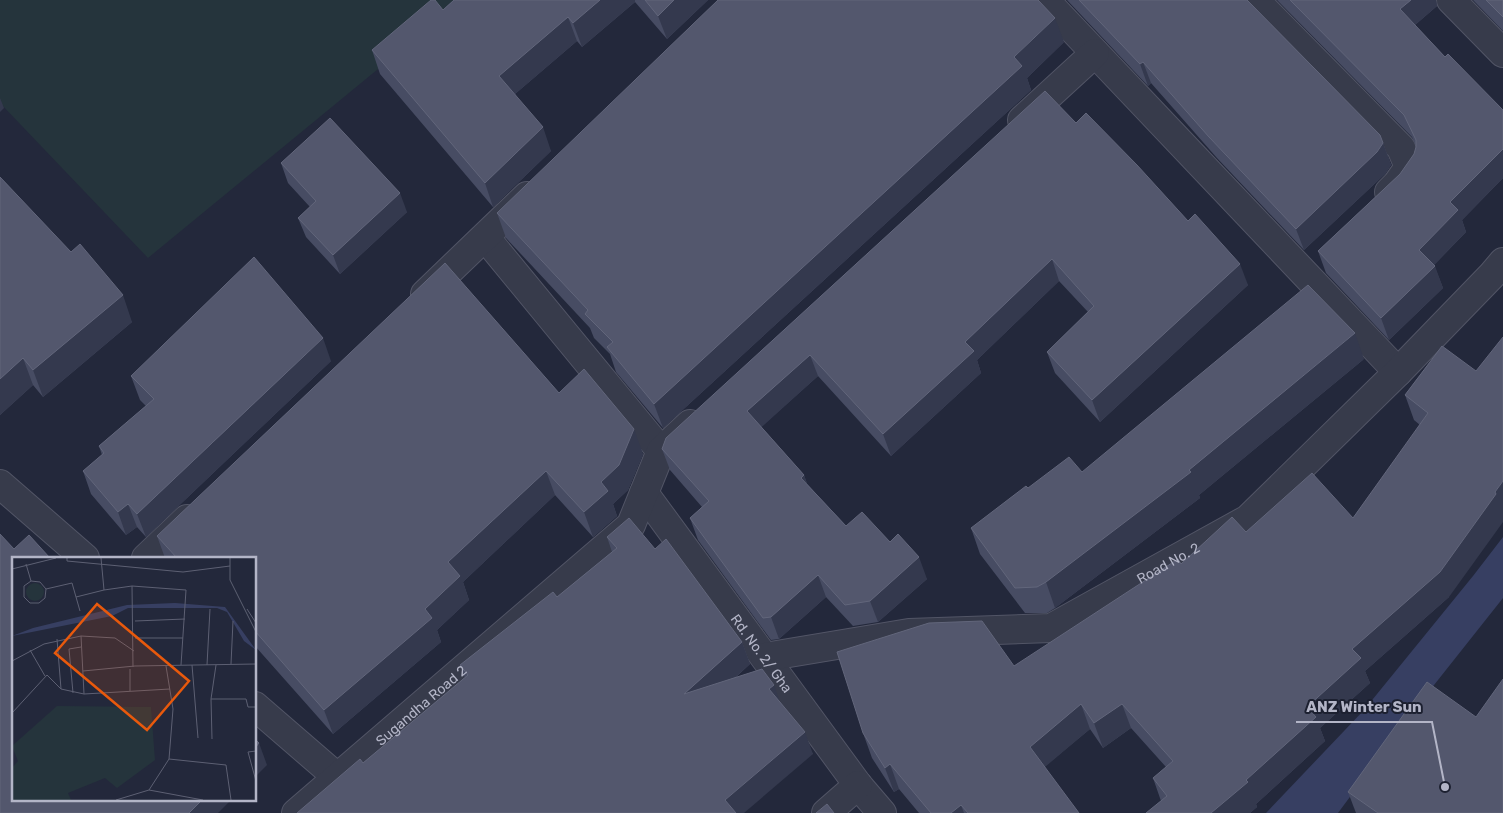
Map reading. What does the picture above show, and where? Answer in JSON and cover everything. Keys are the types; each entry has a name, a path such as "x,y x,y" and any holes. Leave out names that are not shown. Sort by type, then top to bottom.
{"street":[{"path":"1045,0 1095,53 1311,266 1398,372"},
{"path":"1255,0 1401,148 1409,167 1397,184 1368,212"},
{"path":"1451,0 1503,53"},
{"path":"1007,134 1095,53"},
{"path":"406,311 541,182"},
{"path":"485,237 661,451"},
{"name":"Road No. 2","path":"765,657 909,634 1052,628 1248,520 1398,372 1503,262"},
{"name":"Sugandha Road 2","path":"296,813 631,525 661,451 705,410"},
{"path":"0,484 84,557"},
{"name":"Rd. No. 2/ Gha","path":"644,493 858,785 882,813"},
{"path":"147,557 205,502"},
{"path":"256,707 337,777"},
{"path":"826,813 858,785"}],"shaded area":[{"path":"0,0 462,0 148,258 0,103"}],"water":[{"path":"1503,537 1503,598 1419,704 1338,813 1266,813 1364,710"}],"building":[{"path":"431,0 435,0 443,10 454,0 600,0 573,23 568,17 499,76 543,127 485,183 372,50"},
{"path":"645,0 674,0 658,16"},
{"path":"718,0 1038,0 1055,18 1014,57 1022,66 654,404 607,347 613,342 585,314 588,310 497,213"},
{"path":"1079,0 1247,0 1380,135 1383,143 1377,152 1296,229 1209,137 1143,62 1140,64"},
{"path":"1290,0 1411,0 1400,9 1445,57 1448,54 1503,110 1503,149 1450,202 1458,210 1419,250 1435,266 1381,318 1318,251 1400,174 1414,154 1416,140 1404,115"},
{"path":"1486,0 1503,0 1503,17"},
{"path":"1045,91 1076,123 1086,113 1188,221 1195,214 1240,264 1092,400 1047,352 1094,306 1052,259 965,342 974,351 883,434 810,355 747,411 804,475 801,478 846,526 862,512 890,542 898,534 919,557 870,601 845,605 818,575 771,617 763,618 690,518 709,501 662,449 666,438"},
{"path":"330,118 400,193 333,255 298,218 316,201 281,163"},
{"path":"0,177 71,252 80,244 123,295 33,370 23,358 0,379"},
{"path":"254,257 323,338 137,514 128,504 118,512 83,471 104,453 99,446 154,399 131,376"},
{"path":"445,263 559,393 584,369 634,429 619,465 601,482 608,491 584,512 546,471 448,562 460,576 425,609 432,618 324,710 256,632 256,557 176,557 157,536"},
{"path":"1308,285 1355,333 1189,470 1191,472 1046,582 1037,587 1015,588 971,528 1026,486 1028,488 1069,457 1082,472"},
{"path":"1503,337 1503,481 1495,492 1496,494 1440,572 1352,649 1361,658 1307,707 1316,717 1246,780 1248,782 1211,813 1146,813 1167,796 1153,778 1173,761 1122,704 1094,723 1081,704 1030,747 1079,813 968,813 961,805 951,813 931,813 890,764 885,768 863,733 837,652 929,623 982,621 1014,666 1178,559 1181,564 1232,517 1246,532 1312,473 1353,518 1428,413 1405,395 1442,346 1476,371"},
{"path":"629,518 655,549 666,539 742,642 684,694 762,669 774,685 769,689 805,732 725,800 736,813 297,813 360,759 363,763 468,675 460,665 553,592 557,597 617,548 607,537"},
{"path":"0,534 14,549 29,535 49,557 12,557 12,800 202,800 189,813 0,813"},
{"path":"1503,679 1503,813 1378,813 1348,792 1427,682 1476,717"},
{"path":"827,804 834,813 816,813"}],"place":[{"name":"ANZ Winter Sun","path":"1445,787"}]}
